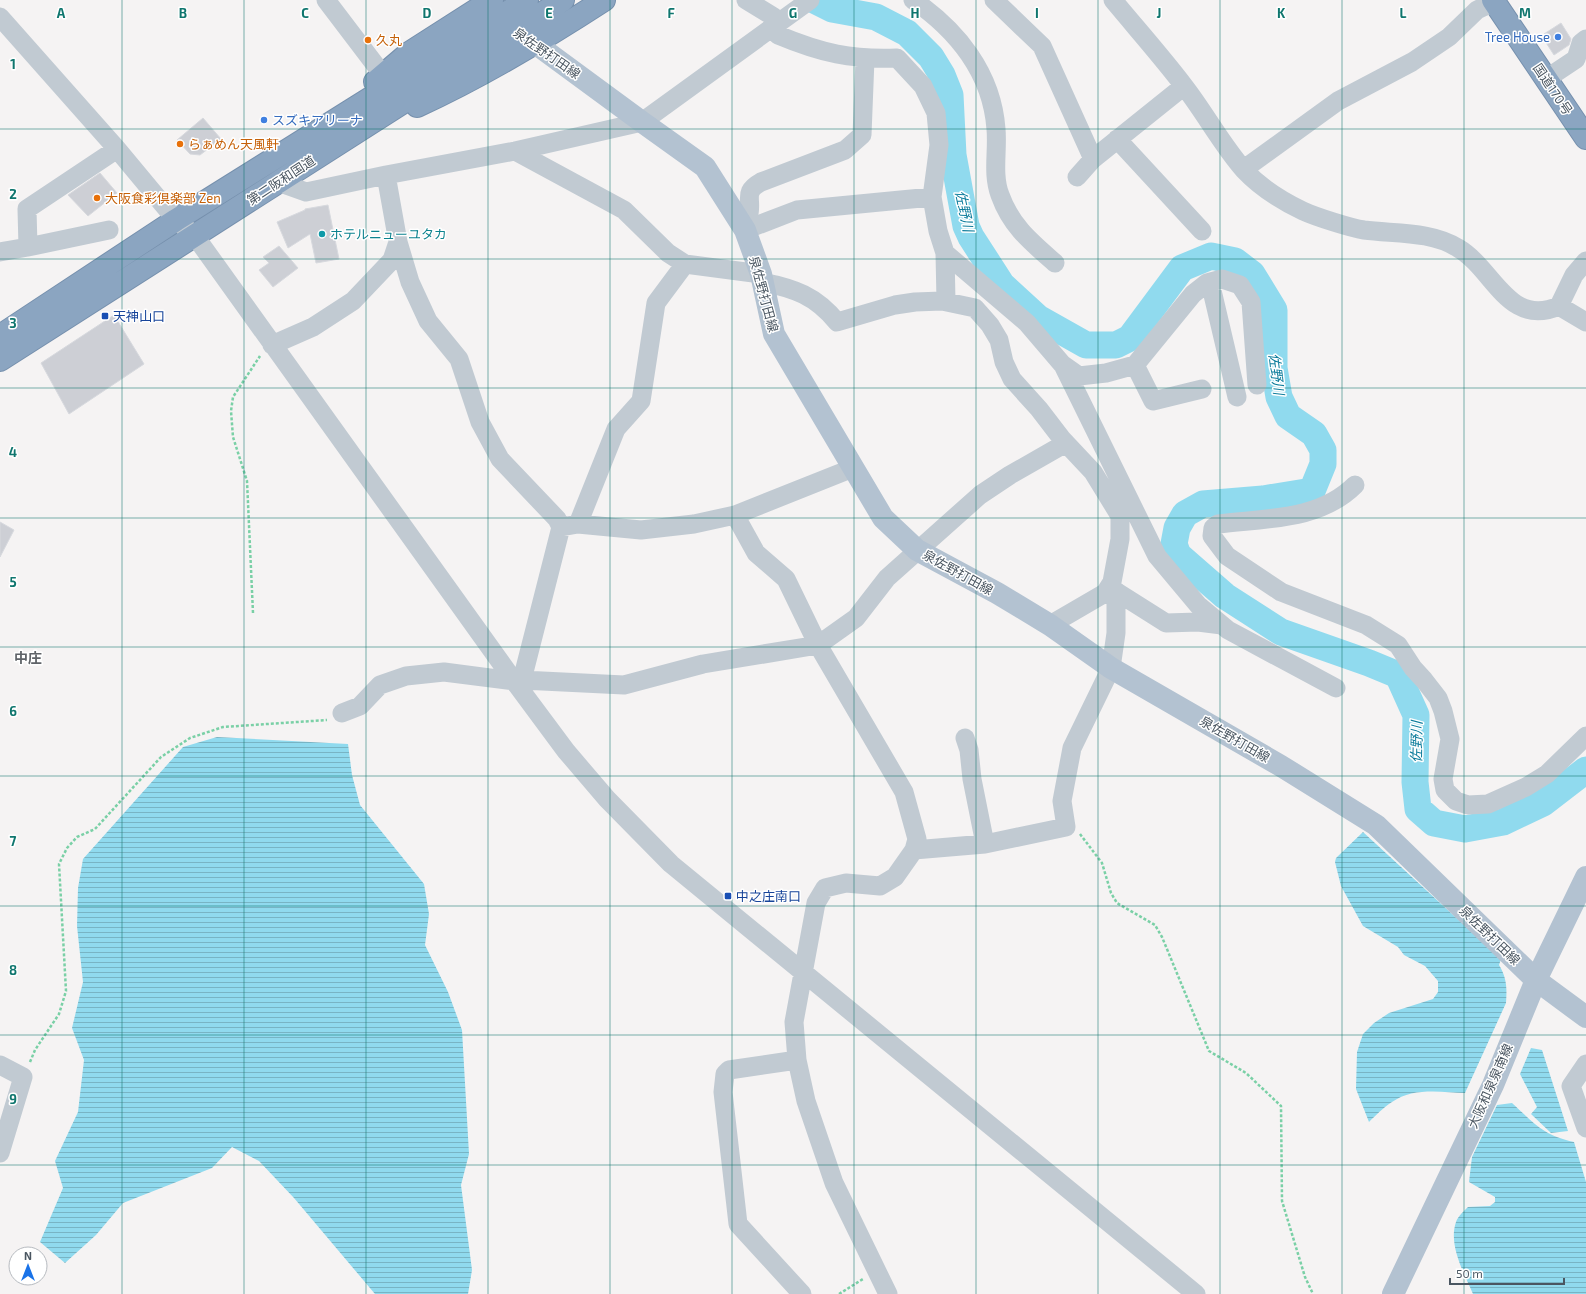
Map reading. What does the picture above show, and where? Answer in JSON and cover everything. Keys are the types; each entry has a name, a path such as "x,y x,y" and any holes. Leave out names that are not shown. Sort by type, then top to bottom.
{"highway":[{"name":"第二阪和国道","path":"0,336 176,220 316,132 486,6 527,0"},
{"name":"第二阪和国道","path":"0,360 563,0"},
{"path":"342,141 445,94 537,44 604,0"},
{"name":"国道170号","path":"1494,1 1586,138"},
{"path":"316,132 409,53 486,6"}],"main road":[{"name":"泉佐野打田線","path":"486,6 516,30 705,166 745,230 761,278 774,334 883,518 917,550 997,593 1050,625 1111,668 1281,766 1376,825 1536,980 1586,1017"},
{"name":"大阪和泉泉南線","path":"1392,1294 1492,1085 1536,980 1586,877"}],"street":[{"path":"326,0 383,75"},
{"path":"746,0 781,21"},
{"path":"278,182 306,192 386,175 515,151 642,122 810,0"},
{"path":"913,0 948,28 964,45 977,64 986,87 996,128 996,178 1000,195 1016,226 1025,237 1055,263"},
{"path":"994,0 1042,46 1093,159"},
{"path":"1113,0 1184,86 1244,169 1262,186 1304,212 1362,229 1435,238 1458,248 1476,262 1512,303 1528,310 1548,310 1559,306 1574,275 1586,261"},
{"path":"1244,169 1338,101 1412,62 1449,37 1477,10 1494,1"},
{"path":"0,16 117,148 176,220 195,236 271,344 518,682 566,751 607,799 666,858 1196,1294"},
{"path":"781,21 778,36 801,45 836,55 865,59 898,58 923,86 936,112 939,145 932,197 938,231 944,253 946,301"},
{"path":"1546,79 1576,59 1580,43 1586,39"},
{"path":"745,230 749,214 749,193 752,187 760,182 845,150 862,135 865,59"},
{"path":"1077,177 1093,159 1184,86"},
{"path":"1117,139 1202,231"},
{"path":"28,247 27,209 117,148"},
{"path":"515,151 624,210 668,253 685,264 761,278 786,287 815,299 837,322 895,305 915,302 946,301 975,308 990,325 999,340 1004,362 1012,379 1039,409 1066,443 1093,472 1128,515 1157,556 1198,605 1222,625 1336,688"},
{"path":"386,175 398,242 410,282 428,321 459,359 480,422 500,459 557,519 569,525 641,530 694,524 735,515 853,468"},
{"path":"745,230 797,210 932,197"},
{"path":"0,252 109,230"},
{"path":"271,344 312,327 353,301 392,260 398,242"},
{"path":"944,253 1027,323 1062,364 1079,376 1106,373 1135,365 1193,294 1210,282 1222,279 1240,285 1251,302 1257,385"},
{"path":"518,682 569,525 616,429 641,401 656,303 685,264"},
{"path":"1210,282 1237,397"},
{"path":"1559,306 1586,322"},
{"path":"1227,357 1254,350"},
{"path":"914,850 985,844 1066,827 1062,801 1072,748 1111,668 1116,633 1112,582 1120,539 1128,515 1062,364"},
{"path":"1135,365 1153,401 1202,389"},
{"path":"342,713 360,706 380,685 406,676 444,672 518,682 624,685 703,664 818,645 856,618 887,578 980,496 1010,475 1066,443"},
{"path":"1355,485 1344,496 1322,509 1299,515 1218,524 1213,528 1212,536 1227,556 1281,592 1366,626 1398,645 1412,668 1424,680 1438,698 1443,711 1450,739 1443,779 1445,790 1456,801 1468,805 1488,804 1526,787 1546,774 1586,736"},
{"path":"735,515 756,554 786,579 818,645 904,792 917,839 914,850 895,877 880,886 846,883 825,888 816,904 802,970 794,1022 797,1060 806,1101 834,1183 888,1294"},
{"path":"1050,625 1112,589"},
{"path":"1112,589 1166,623 1198,622 1222,625"},
{"path":"965,738 969,750 972,779 985,844"},
{"path":"797,1060 730,1070 726,1074 723,1092 738,1224 802,1294"},
{"path":"1586,1064 1571,1086 1586,1128"},
{"path":"0,1065 23,1077 0,1153"}],"path":[{"path":"253,613 247,481 233,437 231,411 233,397 249,370 271,344"},
{"path":"23,1077 35,1050 59,1014 66,991 59,864 67,848 78,837 95,829 161,758 190,738 223,727 334,720 342,713"},
{"path":"1066,827 1079,833 1091,846 1102,863 1111,893 1117,903 1155,925 1162,937 1209,1052 1246,1073 1281,1106 1282,1201 1305,1277 1313,1294"},
{"path":"839,1294 876,1272"}],"water":[{"path":"217,737 348,744 352,775 360,805 424,884 429,914 425,945 448,992 462,1030 469,1154 461,1185 472,1270 468,1294 375,1294 294,1198 259,1161 232,1147 212,1168 123,1203 96,1235 65,1263 48,1249 48,1246 45,1246 40,1242 63,1188 55,1161 78,1112 84,1060 72,1028 83,982 77,926 78,888 83,859 183,747"},
{"path":"1363,832 1501,959 1499,965 1506,984 1506,1003 1465,1093 1437,1091 1409,1094 1400,1097 1389,1104 1369,1122 1356,1089 1357,1052 1363,1034 1374,1023 1389,1013 1433,999 1438,992 1438,981 1425,966 1404,955 1398,947 1363,926 1341,886 1335,862 1336,858"},
{"path":"1531,1048 1542,1050 1568,1131 1551,1133 1531,1114 1537,1107 1520,1074"},
{"path":"1512,1103 1540,1128 1554,1136 1574,1142 1586,1182 1586,1294 1473,1294 1458,1259 1454,1240 1454,1231 1457,1220 1468,1207 1490,1206 1495,1202 1495,1197 1469,1182 1472,1157 1497,1105"}],"building":[{"name":"Tree House","path":"1561,23 1571,39 1569,45 1554,55 1545,41 1547,39 1544,34"},
{"path":"203,118 221,139 200,155 190,154 177,140"},
{"path":"100,173 117,193 88,216 68,195"},
{"name":"ホテルニューユタカ","path":"328,205 339,259 316,263 310,234 288,248 277,222 305,209"},
{"path":"279,246 298,268 273,287 259,270 269,263 263,257"},
{"path":"114,315 144,364 69,414 41,363"},
{"path":"0,522 14,530 0,557"}],"waterway":[{"name":"佐野川","path":"814,0 832,9 876,17 907,33 931,57 942,75 950,95 953,155 966,226 971,237 1002,285 1038,318 1086,345 1116,345 1130,338 1182,268 1211,256 1235,261 1252,274 1274,310 1274,368 1279,397 1288,416 1314,434 1323,450 1323,464 1312,491 1263,499 1203,504 1185,514 1177,528 1174,544 1178,555 1225,596 1281,632 1369,663 1398,675 1416,715 1415,782 1418,809 1434,823 1465,829 1503,822 1543,803 1586,770"}],"place":[{"name":"Tree House","path":"1558,37"},
{"name":"久丸","path":"368,40"},
{"name":"スズキアリーナ","path":"264,120"},
{"name":"らぁめん天風軒","path":"180,144"},
{"name":"大阪食彩倶楽部 Zen","path":"97,198"},
{"name":"ホテルニューユタカ","path":"322,234"},
{"name":"天神山口","path":"105,316"},
{"name":"中之庄南口","path":"728,896"}],"district":[{"name":"中庄","path":"28,657"}]}
